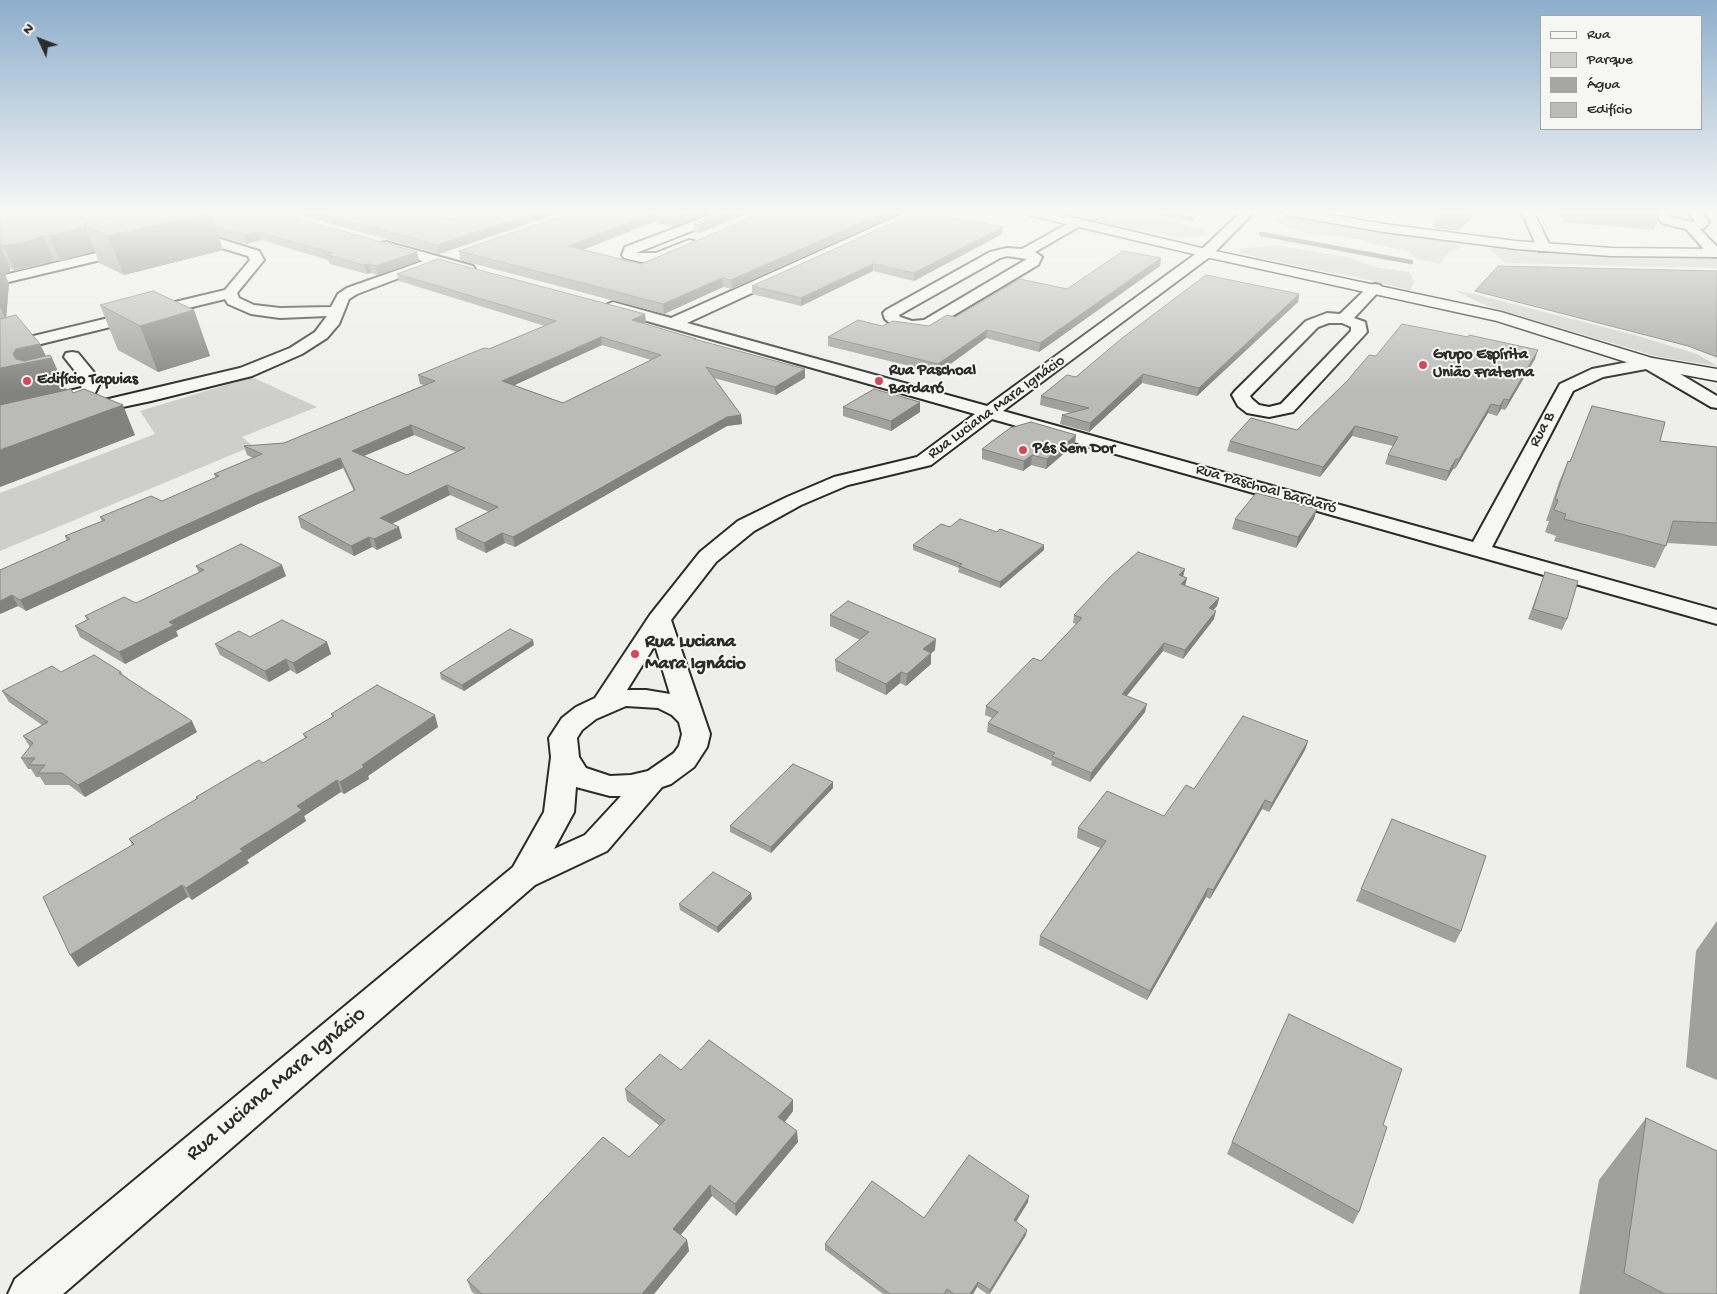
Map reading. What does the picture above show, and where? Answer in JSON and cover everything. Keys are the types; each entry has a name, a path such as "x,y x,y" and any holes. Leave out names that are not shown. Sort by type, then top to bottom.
{"main road":[{"path":"1295,271 1501,317 1649,363 1717,375"}],"street":[{"path":"0,280 40,271"},
{"path":"0,349 230,293 248,271"},
{"path":"0,428 151,396 246,372 296,351 321,335 331,324 343,297 352,291 405,271"},
{"path":"674,322 786,271"},
{"path":"966,271 891,313 893,319 912,326 928,324 1017,271"},
{"name":"Rua Luciana Mara Ignácio","path":"604,704 659,620 708,557 746,526 794,501 842,481 924,461 992,413 1181,271"},
{"path":"1344,319 1358,325 1359,332 1287,408 1269,412 1253,409 1244,402 1241,395 1312,324 1327,318 1344,319 1375,288"},
{"path":"230,293 233,301 251,309 280,313 336,310"},
{"name":"Rua Paschoal Bardaró","path":"600,303 674,322 1717,617"},
{"path":"0,413 68,397 88,390 92,381 72,357"},
{"path":"1649,363 1717,403"},
{"name":"Rua B","path":"1479,550 1566,388 1598,373 1649,363"},
{"path":"659,620 692,720 696,734 693,747 684,760 661,777 632,785 610,786 591,782 576,775 564,757 564,738 572,724 586,712 604,704 625,698 646,698 665,701 681,709 692,720"},
{"name":"Rua Luciana Mara Ignácio","path":"524,876 559,812 564,757"},
{"name":"Rua Luciana Mara Ignácio","path":"30,1294 524,876 596,843 652,780"}],"green space":[{"path":"1325,271 1406,271 1410,272 1414,282 1410,290"},
{"path":"1456,291 1635,335 1697,354 1717,366 1659,357 1487,306"},
{"path":"252,377 317,407 242,437 253,446 0,551 0,493 155,434 140,411"}],"water":[{"path":"1493,271 1717,271 1717,357 1688,346 1475,291"}],"building":[{"path":"404,271 485,271 645,314 632,320 805,369 775,387 706,367 741,415 727,417 513,537 502,533 484,543 455,529 498,507 447,485 380,518 399,527 374,539 369,537 351,546 298,517 355,490 340,458 254,494 20,600 12,595 0,601 0,570 70,539 65,536 105,520 100,517 151,496 162,501 219,476 214,474 262,454 244,446 284,443 435,381 418,375 484,348 489,349 556,321 397,274","holes":["601,337 661,355 563,403 502,381","411,425 465,448 407,475 352,451"]},
{"path":"537,271 750,271 731,280 722,278 663,304"},
{"path":"785,271 857,271 801,298 752,286"},
{"path":"1093,271 1142,271 1040,343 987,330 938,364 828,337 858,320 882,326 893,321 929,326 947,315 955,317 1020,279 1067,289"},
{"path":"1206,275 1299,294 1199,388 1143,374 1090,423 1062,415 1089,408 1041,396 1067,375 1076,377 1121,339"},
{"path":"153,291 194,310 140,326 100,305"},
{"path":"16,315 40,344 16,349 13,354 16,359 24,361 50,355 52,358 0,368 0,319"},
{"path":"1402,324 1468,337 1469,335 1538,350 1509,400 1504,399 1500,406 1491,404 1459,459 1456,459 1449,471 1388,455 1398,437 1355,426 1323,467 1230,441 1251,418 1297,430 1348,380 1369,355 1376,356"},
{"path":"71,389 73,393 84,389 123,405 0,450 0,405"},
{"path":"874,389 920,402 891,421 843,407"},
{"path":"1592,406 1665,422 1660,441 1717,447 1717,523 1673,521 1666,546 1564,519 1566,514 1554,510 1558,500 1555,499 1568,461 1570,462"},
{"path":"1031,422 1076,435 1047,459 1032,455 1024,461 982,449 1010,428"},
{"path":"1256,493 1317,509 1298,537 1235,519"},
{"path":"960,519 997,532 1000,529 1044,545 1000,582 959,566 962,564 913,545 941,524 950,527"},
{"path":"241,544 282,565 169,622 174,625 119,652 75,626 89,619 85,616 124,597 136,603 204,570 196,566"},
{"path":"1138,552 1185,569 1179,575 1187,578 1181,584 1219,598 1209,608 1216,611 1185,650 1164,643 1122,694 1147,704 1091,773 1052,756 1055,753 988,723 998,712 986,706 1033,658 1041,661 1082,618 1074,615 1110,577"},
{"path":"1545,572 1578,581 1567,619 1533,609"},
{"path":"848,601 936,639 923,649 931,653 907,674 901,672 886,684 835,660 869,632 830,615"},
{"path":"282,620 327,642 293,663 286,659 265,671 215,644 239,631 250,637"},
{"path":"510,629 533,640 462,685 440,673"},
{"path":"94,655 192,721 78,785 62,773 38,773 45,765 29,765 35,758 21,758 33,743 23,736 48,722 2,691 52,666 61,672"},
{"path":"377,685 435,715 362,765 364,767 340,782 337,780 297,806 302,810 240,849 243,851 186,888 182,885 70,955 43,897 134,844 129,839 198,798 196,797 259,760 263,763 307,737 303,734 334,716 331,714"},
{"path":"1243,716 1308,741 1272,803 1265,800 1213,890 1208,888 1150,991 1040,936 1106,841 1078,828 1107,791 1164,816 1186,785 1194,789"},
{"path":"793,764 833,782 771,847 730,826"},
{"path":"1392,819 1486,856 1461,931 1361,889"},
{"path":"713,872 751,893 717,927 679,904"},
{"path":"1289,1014 1402,1069 1383,1125 1387,1127 1359,1212 1232,1142"},
{"path":"709,1040 793,1100 778,1117 797,1131 735,1204 710,1185 673,1229 687,1240 642,1294 482,1294 467,1280 603,1137 629,1157 665,1120 625,1089 660,1054 681,1070"},
{"path":"1646,1118 1717,1151 1717,1294 1665,1294 1624,1273"},
{"path":"969,1155 1029,1196 1014,1220 1027,1230 990,1290 978,1282 970,1294 954,1294 947,1289 944,1294 890,1294 825,1244 872,1181 924,1218"}],"place":[{"name":"Grupo Espírita União Fraterna","path":"1423,365"},
{"name":"Edifício Tapuias","path":"27,381"},
{"name":"Rua Paschoal Bardaró","path":"879,381"},
{"name":"Pés Sem Dor","path":"1023,450"},
{"name":"Rua Luciana Mara Ignácio","path":"635,654"}]}
